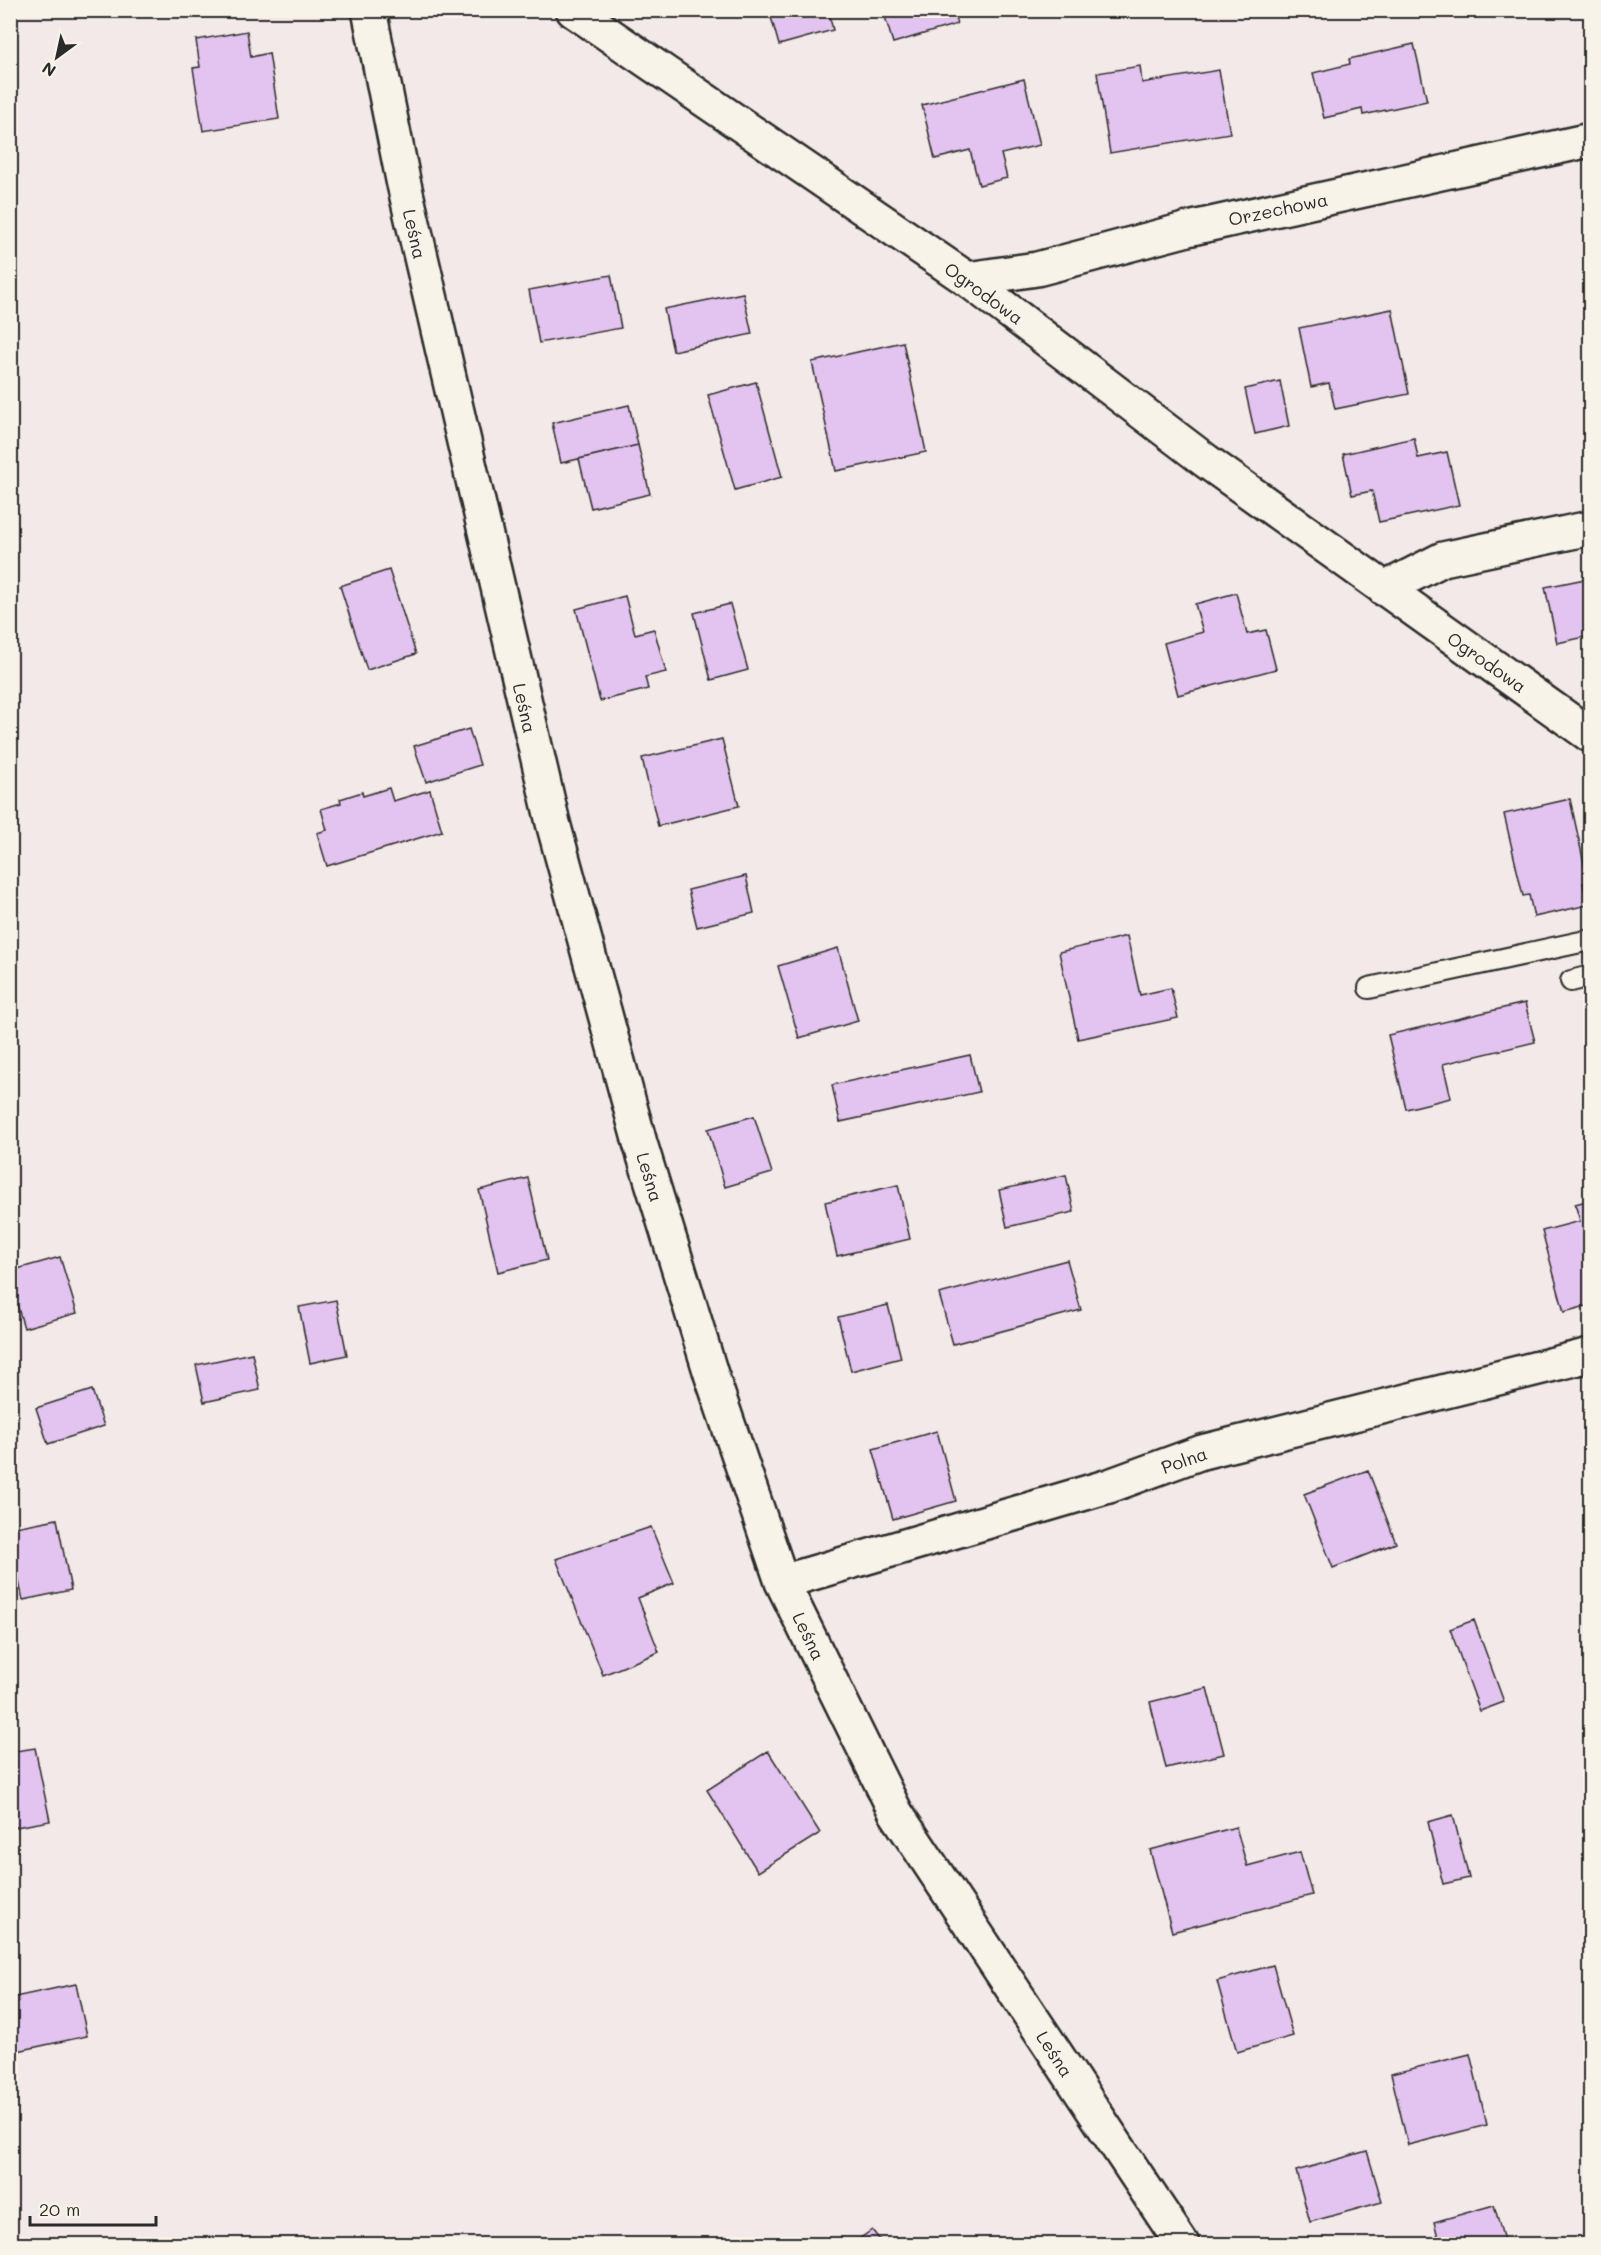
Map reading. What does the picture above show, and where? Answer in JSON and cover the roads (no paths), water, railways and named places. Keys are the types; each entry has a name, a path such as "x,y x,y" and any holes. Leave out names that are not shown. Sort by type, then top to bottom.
{"street":[{"name":"Leśna","path":"369,10 403,180 553,823 643,1154 711,1374 782,1582 896,1813 1182,2244"},
{"name":"Ogrodowa","path":"573,10 967,279 1206,461 1590,735"},
{"name":"Orzechowa","path":"967,279 1037,269 1188,229 1590,140"},
{"path":"1384,589 1443,559 1590,528"},
{"name":"Polna","path":"782,1582 1109,1486 1202,1452 1590,1355"}],"lane":[{"path":"1369,988 1590,940"},
{"path":"1570,981 1590,976"}]}
